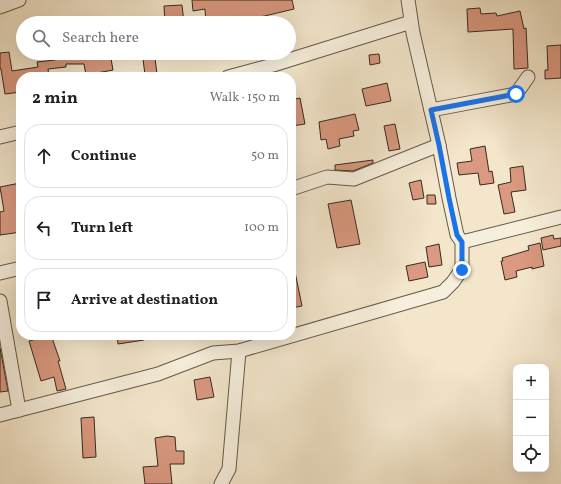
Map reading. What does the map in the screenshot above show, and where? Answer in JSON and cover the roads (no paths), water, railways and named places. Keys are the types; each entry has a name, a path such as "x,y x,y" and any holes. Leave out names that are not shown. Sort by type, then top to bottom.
{"street":[{"path":"0,7 19,0"},
{"path":"296,335 443,292 454,282 462,270 462,242 457,235 450,206 439,145 413,33 408,0"},
{"path":"296,58 411,22"},
{"path":"247,72 289,60"},
{"path":"431,110 516,94 528,77"},
{"path":"0,137 16,133"},
{"path":"296,187 327,177 354,179 439,145"},
{"path":"462,242 561,217"},
{"path":"0,273 16,269"},
{"path":"0,301 19,410"},
{"path":"0,415 158,374 213,353 239,351 277,340"},
{"path":"221,484 229,469 239,351"}]}
